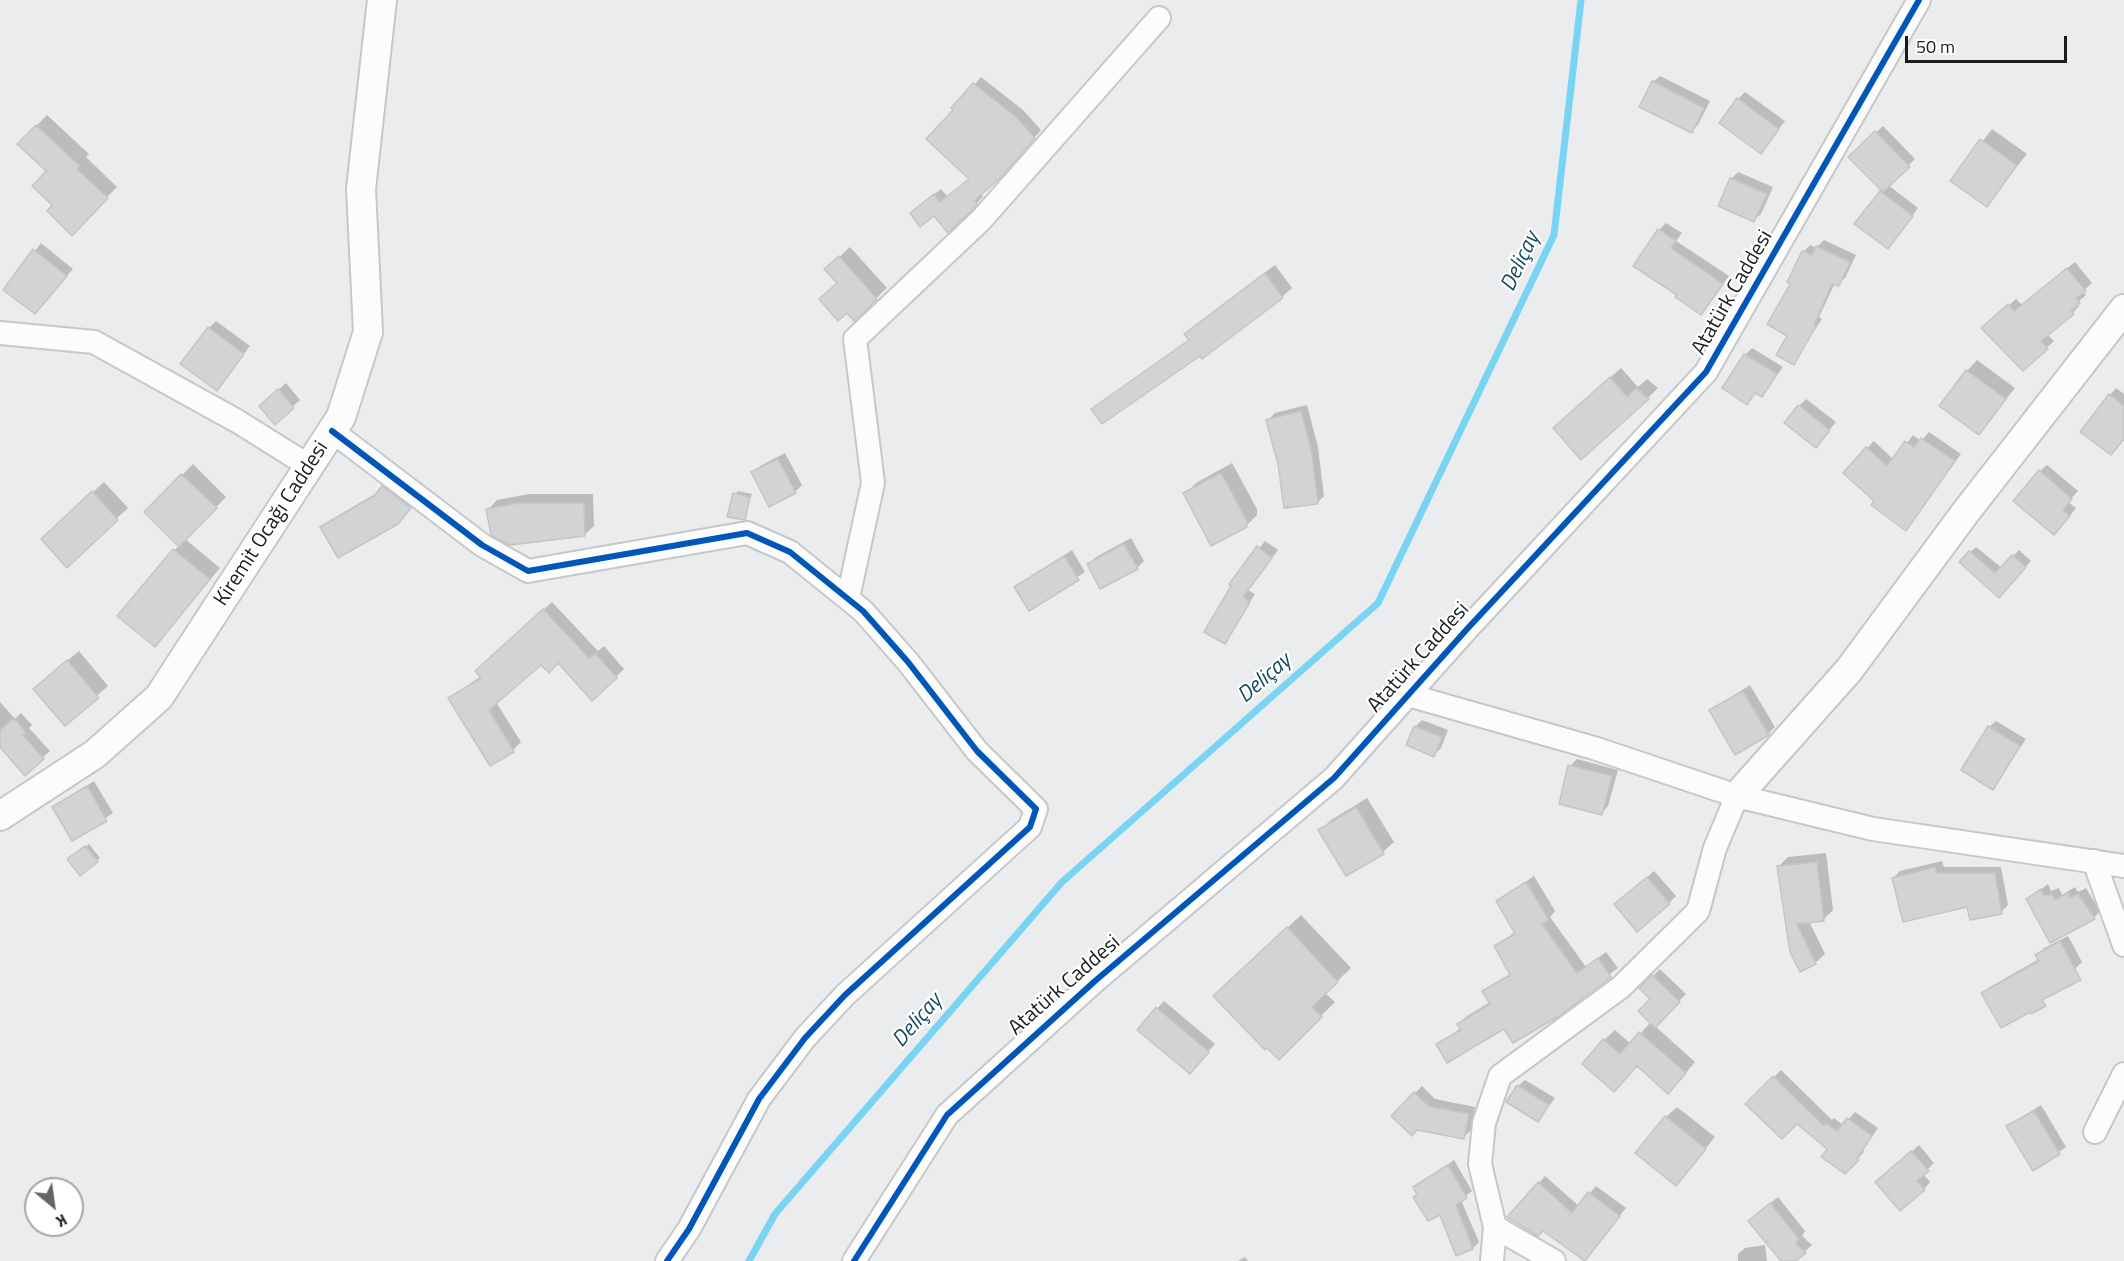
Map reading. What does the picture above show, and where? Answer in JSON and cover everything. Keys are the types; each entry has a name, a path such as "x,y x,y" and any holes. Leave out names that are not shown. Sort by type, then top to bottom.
{"street":[{"name":"Kiremit Ocağı Caddesi","path":"0,816 95,754 159,697 341,417 368,332 362,189 382,0"},
{"name":"Atatürk Caddesi","path":"854,1261 946,1115 1095,981 1334,778 1706,372 1919,0"},
{"path":"848,598 873,483 855,339 981,220 1159,18"},
{"path":"1492,1261 1495,1227 1480,1164 1484,1123 1500,1076 1621,987 1698,911 1715,848 1737,796 1849,670 1965,513 2124,309"},
{"path":"0,333 94,342 237,421 309,466"},
{"path":"332,430 482,545 528,571 747,532 790,552 863,611 909,662 977,751 1036,809 1030,827 845,995 805,1038 759,1099 689,1229 667,1261"},
{"path":"1408,695 1594,748 1737,796 1873,829 2124,866"},
{"path":"2094,861 2124,945"},
{"path":"2095,1132 2124,1074"},
{"path":"1495,1227 1554,1261"}],"building":[{"path":"1652,81 1704,108 1692,133 1639,107"},
{"path":"973,83 1016,117 1035,138 1000,178 974,201 977,204 948,233 934,216 920,227 910,213 934,194 940,202 969,179 926,139 953,110 951,108"},
{"path":"1737,98 1779,129 1761,154 1719,123"},
{"path":"36,125 80,166 77,169 108,198 72,236 47,211 52,205 32,186 46,171 17,144"},
{"path":"1875,131 1910,167 1883,192 1848,157"},
{"path":"1980,139 2017,165 1987,207 1950,181"},
{"path":"1730,178 1767,194 1754,222 1718,206"},
{"path":"1880,191 1913,216 1888,249 1854,224"},
{"path":"1658,229 1676,241 1671,248 1723,284 1701,315 1675,297 1677,295 1633,266"},
{"path":"1816,246 1850,262 1839,286 1832,284 1814,325 1816,326 1794,365 1776,355 1787,336 1767,324 1790,284 1787,282 1802,251 1812,255"},
{"path":"33,249 67,276 35,314 3,290"},
{"path":"839,256 877,299 854,321 847,313 838,321 819,299 837,283 824,269"},
{"path":"2067,268 2086,291 2076,298 2080,303 2071,311 2074,314 2041,341 2048,349 2023,371 1981,328 2008,304 2014,311"},
{"path":"1265,273 1283,298 1202,359 1200,356 1102,424 1091,409 1189,340 1184,334"},
{"path":"208,327 244,354 217,391 180,364"},
{"path":"1744,354 1777,374 1762,397 1755,393 1747,405 1722,388"},
{"path":"1966,370 2006,399 1979,435 1939,406"},
{"path":"1610,377 1627,397 1636,388 1649,399 1581,460 1553,428"},
{"path":"278,389 294,408 275,425 259,406"},
{"path":"2109,394 2124,406 2124,439 2111,455 2080,432"},
{"path":"1798,405 1830,430 1816,448 1784,423"},
{"path":"1301,411 1312,454 1318,504 1284,508 1278,464 1266,420"},
{"path":"1921,438 1955,461 1906,531 1871,505 1874,501 1843,473 1866,447 1887,466 1905,441 1914,447"},
{"path":"778,459 796,493 769,507 751,472"},
{"path":"2039,470 2072,499 2063,510 2070,516 2054,535 2013,501"},
{"path":"1221,473 1247,521 1247,527 1211,546 1183,493"},
{"path":"181,474 217,508 179,547 144,512"},
{"path":"382,486 411,508 398,524 338,558 320,527 374,496"},
{"path":"92,491 118,520 67,568 41,539"},
{"path":"733,493 750,497 745,520 727,517"},
{"path":"519,503 584,503 585,536 510,545 491,535 486,509"},
{"path":"1124,544 1138,569 1100,589 1087,564"},
{"path":"1257,546 1272,558 1243,597 1250,602 1225,644 1204,632 1231,586 1229,584"},
{"path":"173,549 210,579 155,647 117,616"},
{"path":"1969,551 1995,573 2012,555 2026,567 1999,598 1959,562"},
{"path":"1064,556 1079,580 1029,611 1014,587"},
{"path":"543,609 589,658 595,653 617,678 592,701 558,663 549,673 541,665 489,710 514,752 490,766 448,698 481,678 475,671"},
{"path":"67,660 99,698 65,726 33,689"},
{"path":"1743,691 1769,735 1735,755 1709,710"},
{"path":"14,718 26,733 23,735 44,759 25,776 0,747 0,730"},
{"path":"1414,726 1442,737 1434,757 1406,745"},
{"path":"1988,726 2020,746 1993,790 1961,770"},
{"path":"1568,765 1612,776 1602,815 1559,804"},
{"path":"87,786 107,821 72,841 52,807"},
{"path":"1356,807 1384,854 1346,876 1318,830"},
{"path":"85,846 98,862 80,876 67,859"},
{"path":"1817,862 1824,921 1797,924 1816,964 1800,972 1790,952 1777,866"},
{"path":"1935,867 1937,873 1995,873 2002,914 1970,920 1967,907 1903,922 1892,878"},
{"path":"1647,877 1670,904 1637,932 1614,904"},
{"path":"1526,882 1549,920 1542,924 1577,973 1598,958 1611,977 1559,1016 1513,1043 1504,1029 1447,1063 1436,1044 1461,1030 1457,1024 1490,1004 1482,991 1510,975 1494,946 1515,934 1496,901"},
{"path":"2041,889 2044,896 2052,894 2055,900 2068,893 2070,898 2078,894 2095,919 2050,943 2026,899"},
{"path":"1287,927 1338,982 1312,1007 1322,1017 1279,1060 1267,1048 1265,1050 1213,996"},
{"path":"2060,941 2081,980 2042,1000 2046,1006 2001,1028 1981,993 2039,961 2035,955"},
{"path":"1652,975 1680,1002 1655,1028 1638,1011 1650,999 1639,988"},
{"path":"1156,1007 1209,1052 1190,1074 1137,1030"},
{"path":"1639,1032 1686,1073 1668,1094 1637,1066 1614,1092 1582,1064 1603,1039 1620,1054"},
{"path":"1773,1076 1824,1126 1826,1123 1837,1131 1847,1118 1872,1136 1857,1158 1859,1160 1845,1174 1821,1157 1827,1149 1797,1124 1782,1139 1745,1104"},
{"path":"1517,1085 1549,1105 1538,1122 1506,1102"},
{"path":"1414,1092 1428,1106 1469,1114 1464,1139 1417,1130 1412,1136 1391,1116"},
{"path":"2034,1111 2060,1154 2033,1171 2006,1126"},
{"path":"1665,1116 1706,1149 1676,1186 1635,1153"},
{"path":"1911,1151 1929,1171 1917,1181 1925,1190 1900,1211 1875,1182"},
{"path":"1448,1165 1467,1198 1456,1205 1473,1249 1456,1256 1440,1215 1428,1221 1413,1197 1417,1195 1413,1187"},
{"path":"1538,1182 1572,1213 1588,1192 1620,1216 1585,1261 1543,1231 1538,1236 1507,1217"},
{"path":"1770,1203 1799,1239 1796,1244 1806,1253 1796,1261 1781,1261 1748,1221"}],"waterway":[{"name":"Deliçay","path":"749,1261 775,1214 1062,882 1378,603 1554,235 1581,0"}],"cycle path":[{"path":"854,1261 947,1115 1095,981 1334,778 1468,628 1706,372 1919,0"},
{"path":"332,431 482,545 528,571 747,533 790,552 863,611 908,662 977,751 1036,809 1030,827 845,995 805,1038 759,1099 689,1229 667,1261"}]}
